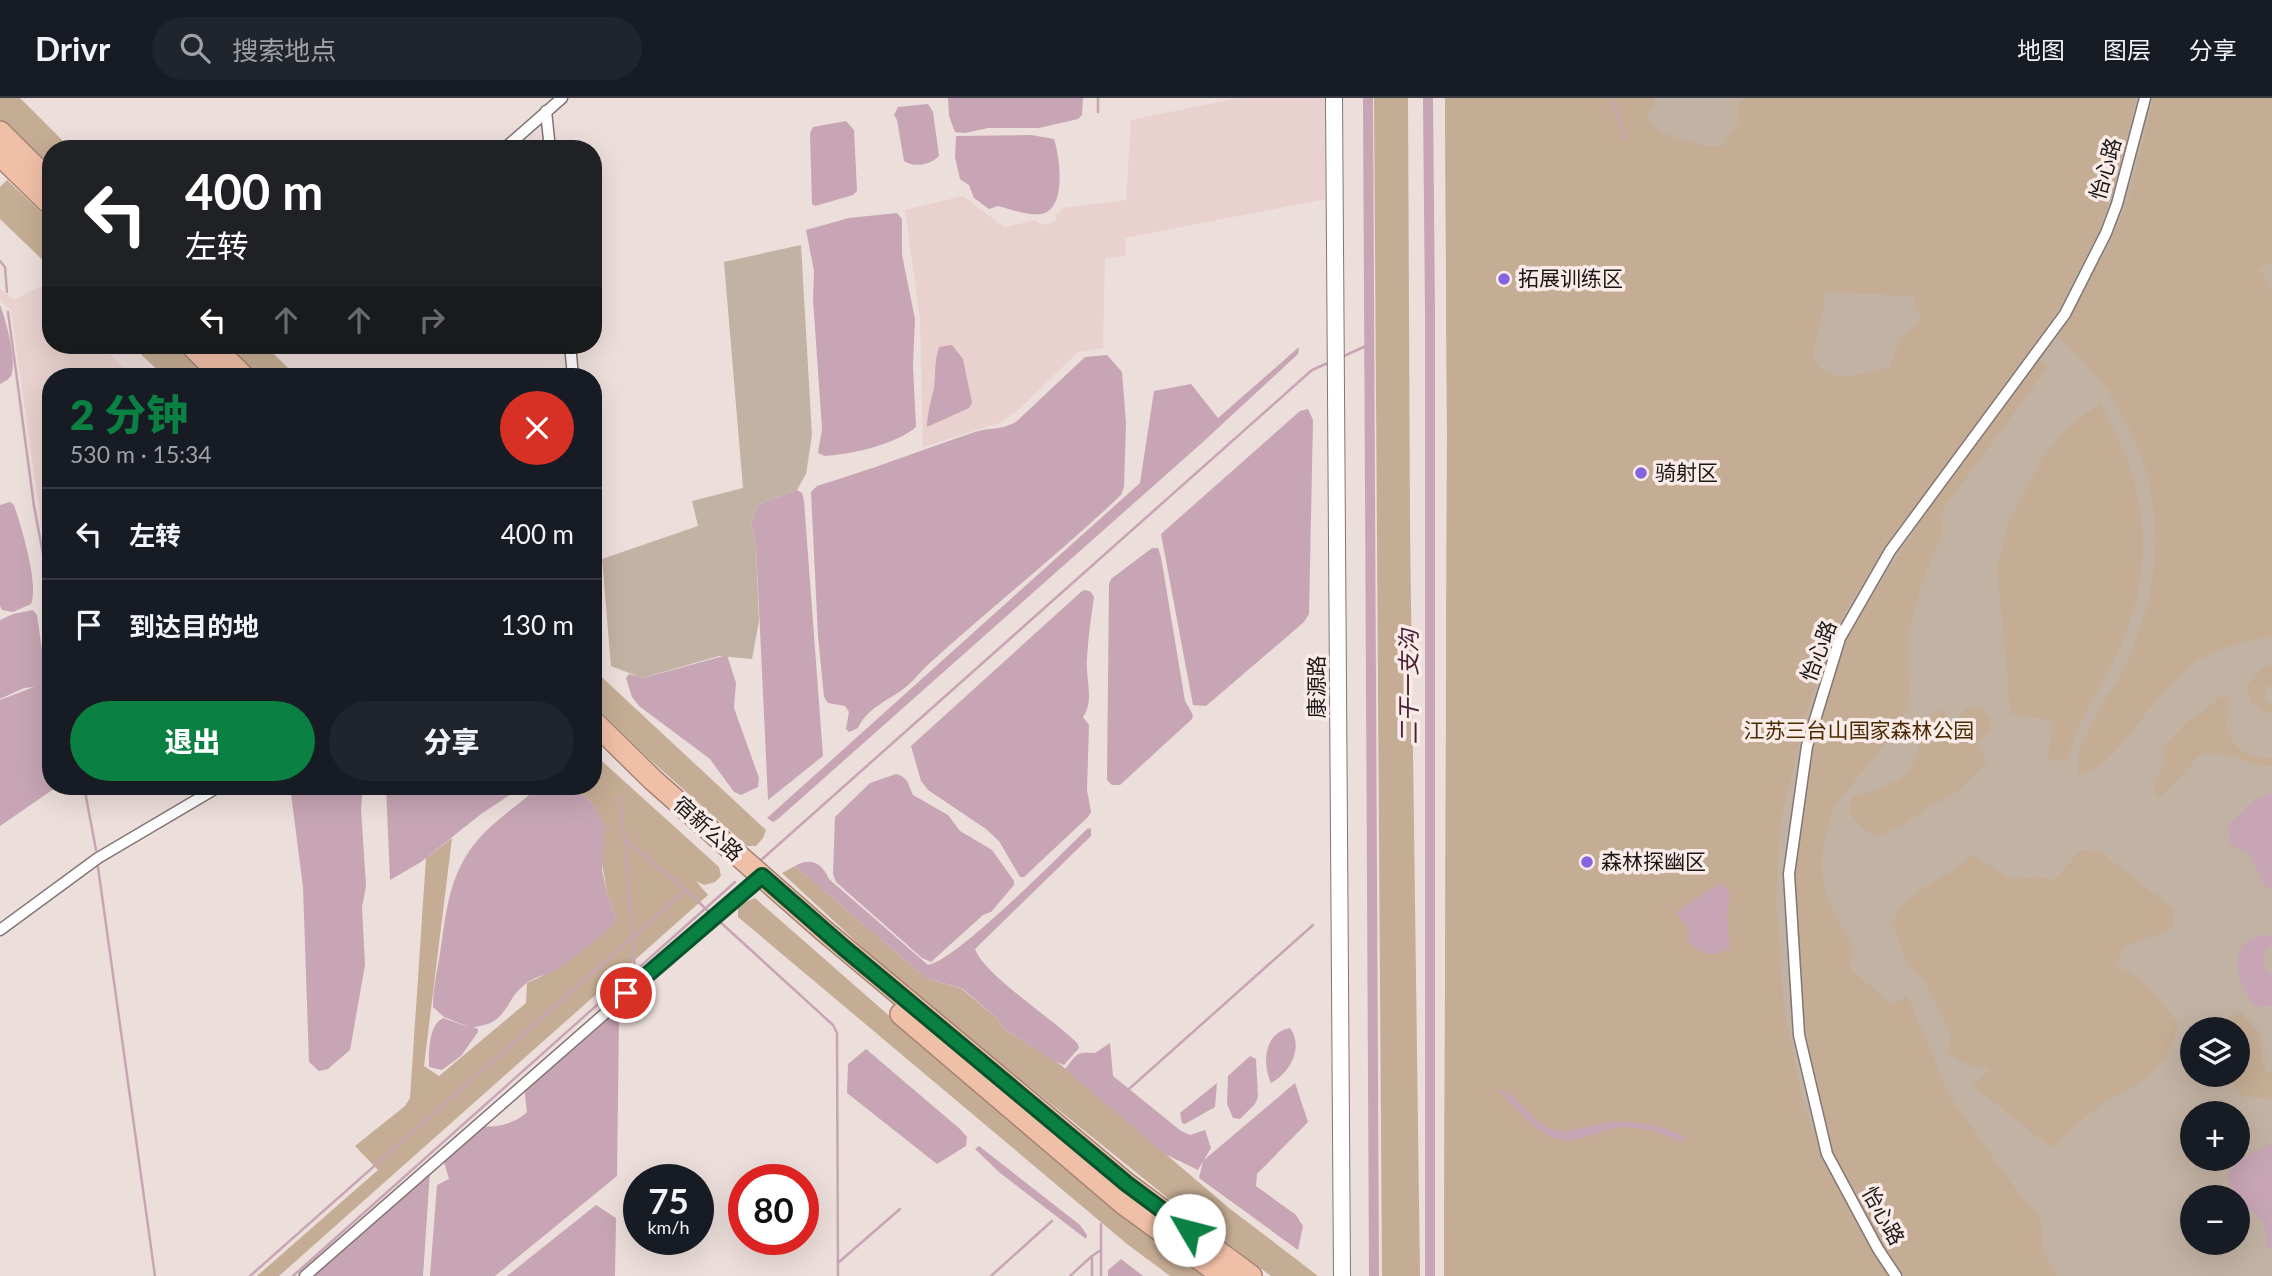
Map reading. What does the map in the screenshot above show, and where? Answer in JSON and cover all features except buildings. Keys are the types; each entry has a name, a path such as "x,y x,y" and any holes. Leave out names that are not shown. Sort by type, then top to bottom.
{"highway":[{"path":"0,132 42,174"},
{"path":"0,155 42,196"},
{"path":"200,354 214,368"},
{"path":"221,354 235,368"},
{"name":"宿新公路","path":"602,731 756,880 823,930 1127,1184 1251,1276"},
{"name":"宿新公路","path":"602,749 756,880 1124,1204 1223,1276"}],"street":[{"path":"514,140 562,98"},
{"name":"康源路","path":"1334,98 1342,1276"},
{"name":"怡心路","path":"1896,1276 1878,1249 1827,1154 1800,1035 1789,874 1807,746 1840,638 1890,551 2065,314 2106,233 2117,204 2145,98"},
{"path":"547,111 549,140"},
{"path":"0,930 98,858 205,795"},
{"path":"305,1276 756,880"}],"shaded area":[{"path":"948,98 1083,98 1082,115 1078,119 1039,128 988,128 965,133 955,132 949,116"},
{"path":"1239,98 1325,98 1325,199 1125,238 1126,255 1105,259 1103,348 1078,352 1002,422 923,447 920,318 905,210 963,196 1004,227 1036,220 1047,225 1057,219 1055,215 1064,208 1126,200 1131,120"},
{"path":"928,104 933,112 939,156 931,162 908,163 904,161 894,115 898,107"},
{"path":"846,121 854,130 857,191 853,195 815,206 812,204 810,133 813,127"},
{"path":"1031,135 1054,139 1059,170 1055,203 1041,214 1024,213 998,206 989,209 974,198 969,185 960,179 955,157 956,136"},
{"path":"897,213 902,219 902,255 915,319 913,366 916,427 897,439 873,448 825,456 818,453 822,429 813,299 814,271 806,230 849,218"},
{"path":"42,287 42,354 109,354 124,368 42,368 42,530 11,310 0,300 0,289 14,300"},
{"path":"0,305 10,339 13,366 8,380 0,384"},
{"path":"952,345 963,359 972,403 969,408 927,427 939,347"},
{"path":"1299,347 1298,354 1204,441 778,819 773,822 767,818 1140,483 1154,391 1191,384 1218,418"},
{"path":"1107,355 1122,372 1126,423 1124,487 1121,495 906,687 873,709 858,728 849,732 846,729 849,712 845,706 828,703 824,697 818,636 811,492 817,486 975,432 1010,425 1085,357"},
{"path":"1308,409 1313,420 1309,614 1304,622 1206,706 1193,705 1161,534 1300,411"},
{"path":"797,490 802,493 804,501 823,756 768,800 756,545 751,522 759,504"},
{"path":"10,502 14,505 21,527 33,583 31,604 13,612 2,610 0,606 0,505"},
{"path":"1152,548 1158,548 1161,557 1185,701 1193,715 1192,719 1120,785 1112,785 1107,780 1109,584 1111,579"},
{"path":"1086,590 1094,597 1087,658 1089,696 1083,717 1089,725 1087,790 1091,812 1024,877 1020,877 999,841 986,829 928,790 921,781 911,746"},
{"path":"33,610 37,615 42,650 42,795 45,795 0,826 0,700 34,687 24,688 0,699 0,620"},
{"path":"727,655 736,683 734,708 759,778 758,787 741,795 734,792 710,759 639,706 632,697 626,678 629,674 643,678"},
{"path":"896,774 907,781 913,795 948,815 960,831 992,850 1014,881 1014,885 991,912 983,915 931,962 922,958 836,882 833,874 835,817 870,783"},
{"path":"2272,792 2272,891 2264,884 2249,854 2230,844 2228,825 2254,800"},
{"path":"291,795 362,795 366,886 362,907 365,965 350,1050 328,1069 319,1071 309,1062 303,887"},
{"path":"386,795 510,795 421,862 390,880"},
{"path":"528,795 583,795 592,803 605,825 602,870 616,917 613,926 579,954 554,971 528,982 494,1021 473,1027 478,1029 478,1032 461,1056 442,1070 429,1067 430,1040 438,1022 443,1018 472,1028 444,1017 433,1007 434,987 446,911 458,872 472,847 502,816"},
{"path":"1091,828 1091,836 975,949 992,972 1078,1044 1079,1048 1064,1065 1005,1030 998,1019 963,989 926,978 795,866 806,862 819,865 829,879 928,965 942,959 984,927"},
{"path":"1720,883 1730,893 1727,917 1730,948 1709,954 1689,943 1687,926 1676,912"},
{"path":"2272,935 2272,947 2267,947 2264,958 2265,968 2272,973 2272,1006 2257,1007 2243,986 2239,973 2240,950 2246,942 2257,936"},
{"path":"615,1009 619,1017 617,1176 495,1276 430,1276 437,1185 449,1179 443,1159 481,1125 498,1126 523,1116 527,1112 524,1087"},
{"path":"1290,1028 1296,1043 1293,1059 1284,1073 1271,1083 1267,1050 1275,1036"},
{"path":"1110,1043 1113,1076 1181,1131 1190,1135 1205,1130 1211,1148 1204,1160 1295,1083 1308,1122 1257,1174 1256,1186 1296,1215 1303,1226 1298,1250 1199,1178 1203,1161 1198,1170 1165,1154 1065,1069 1078,1055 1095,1053"},
{"path":"866,1049 960,1129 967,1137 966,1146 937,1164 847,1093 848,1064"},
{"path":"1250,1056 1256,1059 1258,1097 1255,1104 1240,1119 1233,1118 1227,1104 1228,1076"},
{"path":"1217,1083 1215,1107 1185,1124 1182,1123 1180,1113"},
{"path":"1496,1089 1513,1098 1537,1121 1552,1129 1568,1131 1605,1123 1639,1123 1661,1127 1683,1136 1684,1143 1639,1128 1611,1129 1578,1139 1558,1139 1533,1125"},
{"path":"2272,1143 2272,1249 2266,1247 2263,1224 2250,1210 2250,1185 2230,1185 2227,1174 2229,1171 2250,1171 2250,1154"},
{"path":"979,1146 1080,1225 1087,1235 1086,1239 1000,1173 975,1149"},
{"path":"430,1171 423,1276 309,1276"},
{"path":"596,1205 616,1218 615,1276 507,1276"},
{"path":"1121,1259 1143,1276 1108,1276 1108,1270"}],"green space":[{"path":"0,98 20,98 62,140 42,140 42,161 0,121"},
{"path":"1374,98 1408,98 1410,528 1420,1276 1382,1276"},
{"name":"江苏三台山国家森林公园","path":"1445,98 2272,98 2272,1276 1444,1276 1447,433"},
{"path":"1445,98 1654,98 1655,104 1648,112 1654,127 1687,141 1707,146 1723,146 1730,132 1739,123 1737,108 1744,98 2136,98 2113,189 2098,233 2052,320 1881,553 1845,611 1807,711 1780,824 1776,901 1784,1009 1804,1106 1826,1165 1889,1276 1444,1276 1447,433","holes":["1825,292 1913,296 1920,322 1902,337 1889,367 1844,376 1827,372 1816,364 1813,353"]},
{"path":"2154,98 2272,98 2272,263 2259,268 2272,292 2272,636 2230,646 2199,660 2151,706 2114,752 2093,769 2080,775 2080,750 2086,735 2126,665 2142,623 2154,573 2155,535 2148,479 2131,431 2101,381 2057,334 2110,244 2128,200"},
{"path":"7,180 42,213 42,259 0,219 0,187"},
{"path":"801,245 812,435 806,474 797,490 759,504 751,522 756,545 759,621 752,659 719,656 642,678 611,666 602,559 698,526 692,501 743,488 724,262"},
{"path":"141,354 186,354 200,368 155,368"},
{"path":"236,354 274,354 288,368 251,368"},
{"path":"2039,359 2048,367 1940,513 1943,528 1925,574 1907,634 1907,710 1895,732 1834,806 1823,845 1822,869 1826,898 1853,947 1850,968 1893,1006 1907,995 1949,1095 2021,1197 2041,1219 2043,1250 2057,1276 1903,1276 1870,1224 1831,1148 1804,1031 1794,875 1811,747 1848,634 1934,500"},
{"path":"2100,403 2129,465 2138,496 2143,557 2139,589 2117,654 2084,716 2066,761 2048,760 2053,721 2011,714 1997,567 2009,523 2042,459 2066,429"},
{"path":"2272,664 2272,686 2268,686 2263,698 2272,705 2272,714 2262,711 2250,701 2248,686 2261,670"},
{"path":"602,677 766,830 763,838 756,846 747,846 602,713"},
{"path":"2221,696 2229,697 2227,725 2232,741 2242,751 2272,759 2272,766 2206,752 2198,757 2161,797 2154,794 2156,779 2164,765 2164,747 2188,721 2201,714"},
{"path":"1967,708 1979,708 1990,717 1990,731 1978,742 1987,763 1953,795 1927,808 1902,826 1878,836 1863,829 1849,812 1852,797 1876,791 1903,777 1916,760 1920,741 1933,713 1944,710 1952,725"},
{"path":"602,761 719,867 721,876 715,882 704,885 696,881 708,895 279,1276 257,1276 378,1170 355,1146 405,1106 410,1098 426,858 452,838 424,1066 439,1076 526,1003 527,983 555,970 616,917 607,893 592,803 583,795 602,795"},
{"path":"2081,850 2101,852 2172,908 2174,926 2124,946 2115,965 2141,979 2178,1022 2170,1048 2152,1072 2138,1084 2096,1108 2052,1148 1972,1085 1991,1070 1961,1062 1948,1053 1951,1033 1925,982 1908,966 1892,922 1908,900 1972,855 2013,880 2035,877 2054,880"},
{"path":"795,866 926,978 962,989 998,1019 1005,1030 1061,1065 1229,1208 1318,1276 1271,1276 1189,1215 902,984 782,873"},
{"path":"755,898 886,1013 1114,1204 1211,1276 1170,1276 1127,1244 738,917 738,908"},
{"path":"2240,1012 2245,1017 2231,1017"},
{"path":"2250,1023 2260,1034 2261,1055 2266,1071 2272,1072 2272,1099 2241,1096 2235,1087 2250,1087"}],"waterway":[{"path":"1098,98 1098,112"},
{"path":"1368,98 1374,1276"},
{"name":"二干一支沟","path":"1428,98 1430,1276"},
{"path":"1612,98 1626,140"},
{"path":"0,261 5,267 7,292"},
{"path":"8,312 42,548"},
{"path":"1344,356 1370,344"},
{"path":"760,861 1312,370 1328,363"},
{"path":"86,795 96,850"},
{"path":"619,797 635,971"},
{"path":"625,840 708,911"},
{"path":"98,867 155,1276"},
{"path":"293,1276 735,882"},
{"path":"250,1276 686,890"},
{"path":"719,921 833,1025 837,1033 838,1276"},
{"path":"1129,1089 1313,925"},
{"path":"839,1262 900,1209"},
{"path":"991,1276 1052,1221"},
{"path":"1101,1224 1101,1276"},
{"path":"1092,1276 1092,1256 1101,1250"},
{"path":"1070,1276 1092,1256"}],"place":[{"name":"拓展训练区","path":"1504,279"},
{"name":"骑射区","path":"1641,473"},
{"name":"森林探幽区","path":"1587,862"}],"route":[{"path":"626,993 762,876 1127,1184 1189,1230"}]}
